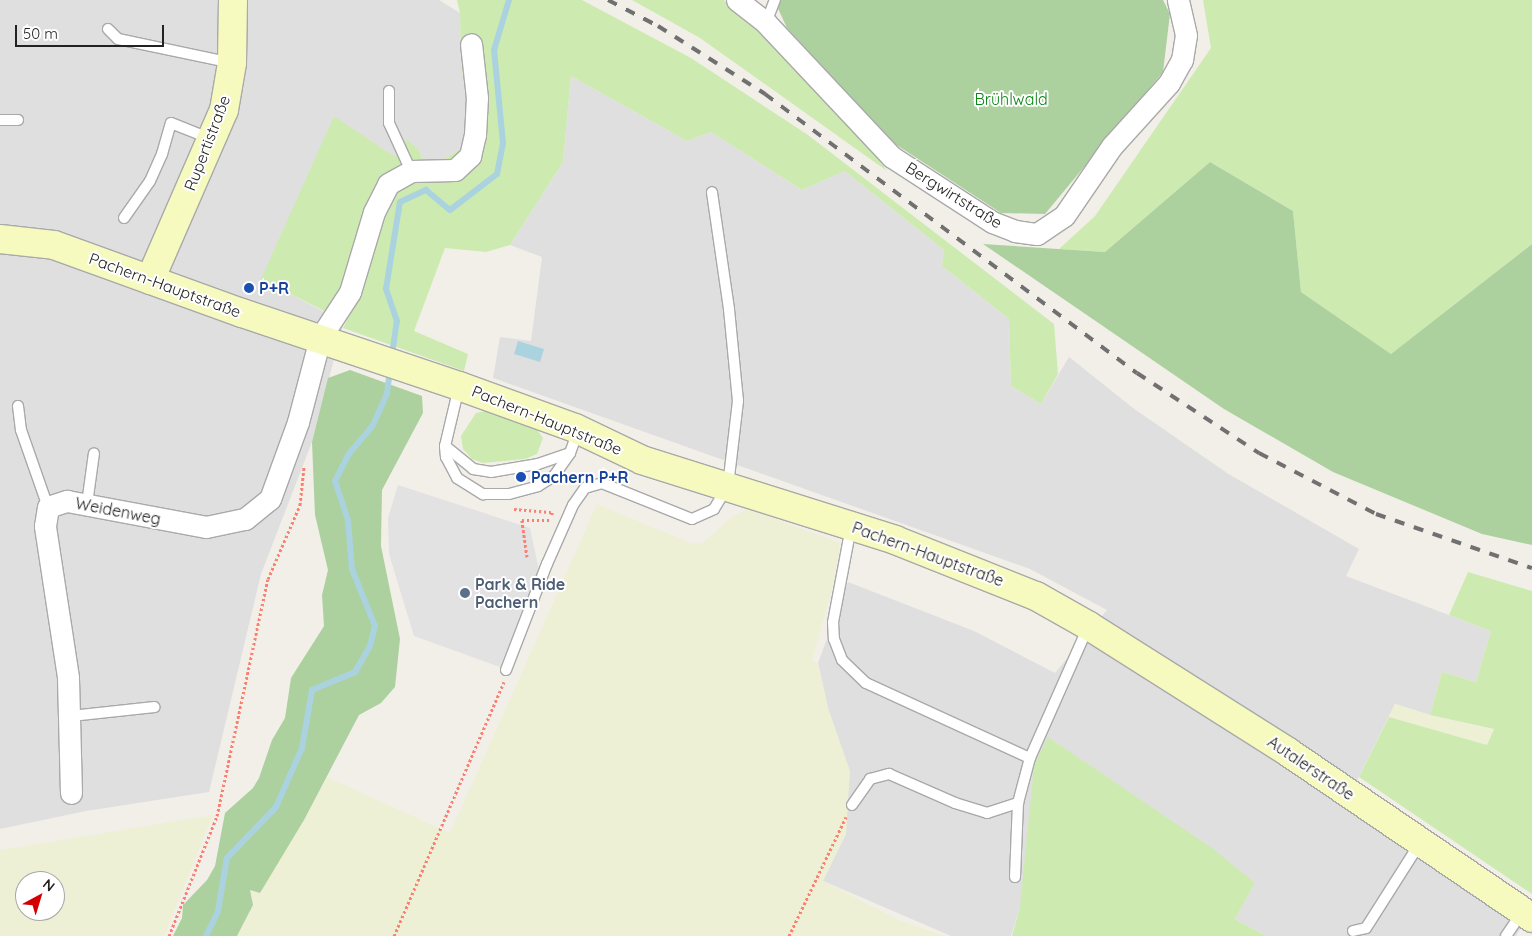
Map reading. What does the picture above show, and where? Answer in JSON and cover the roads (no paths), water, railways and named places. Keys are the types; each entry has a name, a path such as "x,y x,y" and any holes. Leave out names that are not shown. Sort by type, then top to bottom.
{"main road":[{"name":"Rupertistraße","path":"150,280 224,110 232,63 233,0"},
{"name":"Pachern-Hauptstraße","path":"1,242 54,245 150,280 421,372 459,386 574,441 728,486 852,526 972,568 1036,596 1088,625"},
{"name":"Autalerstraße","path":"1088,625 1288,752 1527,914"}],"street":[{"name":"Bergwirtstraße","path":"737,0 766,23 892,157 992,222 1015,231 1038,234 1064,216 1112,146 1170,83 1182,60 1186,35 1178,0"},
{"path":"411,171 455,170 470,156 475,135 477,98 471,44"},
{"name":"Weidenweg","path":"48,507 67,501 206,527 245,520 270,499 298,422 320,338 350,292 374,212 388,184 411,171"},
{"path":"48,507 45,526 68,677 71,716 71,793"}],"lane":[{"path":"766,23 775,0"},
{"path":"108,29 118,39 232,63"},
{"path":"389,91 388,123 411,171"},
{"path":"0,120 18,120"},
{"path":"124,218 150,181 162,154 171,123 212,140"},
{"path":"506,670 573,505 585,488 602,483 692,519 714,508 728,486 738,401 729,309 712,192"},
{"path":"459,386 445,446 449,467 456,478 483,494 509,494 538,486 554,476 574,441"},
{"path":"18,406 21,430 48,507"},
{"path":"445,446 473,469 491,472 538,464 574,441"},
{"path":"87,504 94,453"},
{"path":"852,526 833,622 834,639 842,660 866,683 1030,758"},
{"path":"1015,877 1018,802 1030,758 1088,625"},
{"path":"71,716 155,707"},
{"path":"852,805 870,779 890,774 955,803 987,813 1018,802"},
{"path":"1353,931 1366,928 1421,842"},
{"path":"1506,936 1527,914"}],"water":[{"path":"518,341 544,349 540,362 514,354"}],"waterway":[{"path":"392,355 397,321 386,289 400,202 426,190 450,210 497,174 503,143 494,50 509,0"},
{"path":"206,936 218,911 227,858 276,807 302,748 312,690 355,672 370,646 375,626 352,569 348,520 335,481 348,455 373,425 387,394 390,370"}],"railway":[{"path":"608,0 658,26 765,94 1137,373 1259,453 1376,514 1532,568"}],"place":[{"name":"P+R","path":"249,288"},
{"name":"Pachern P+R","path":"521,477"},
{"name":"Park & Ride Pachern","path":"465,593"}],"park label":[{"name":"Brühlwald","path":"1011,99"}]}
